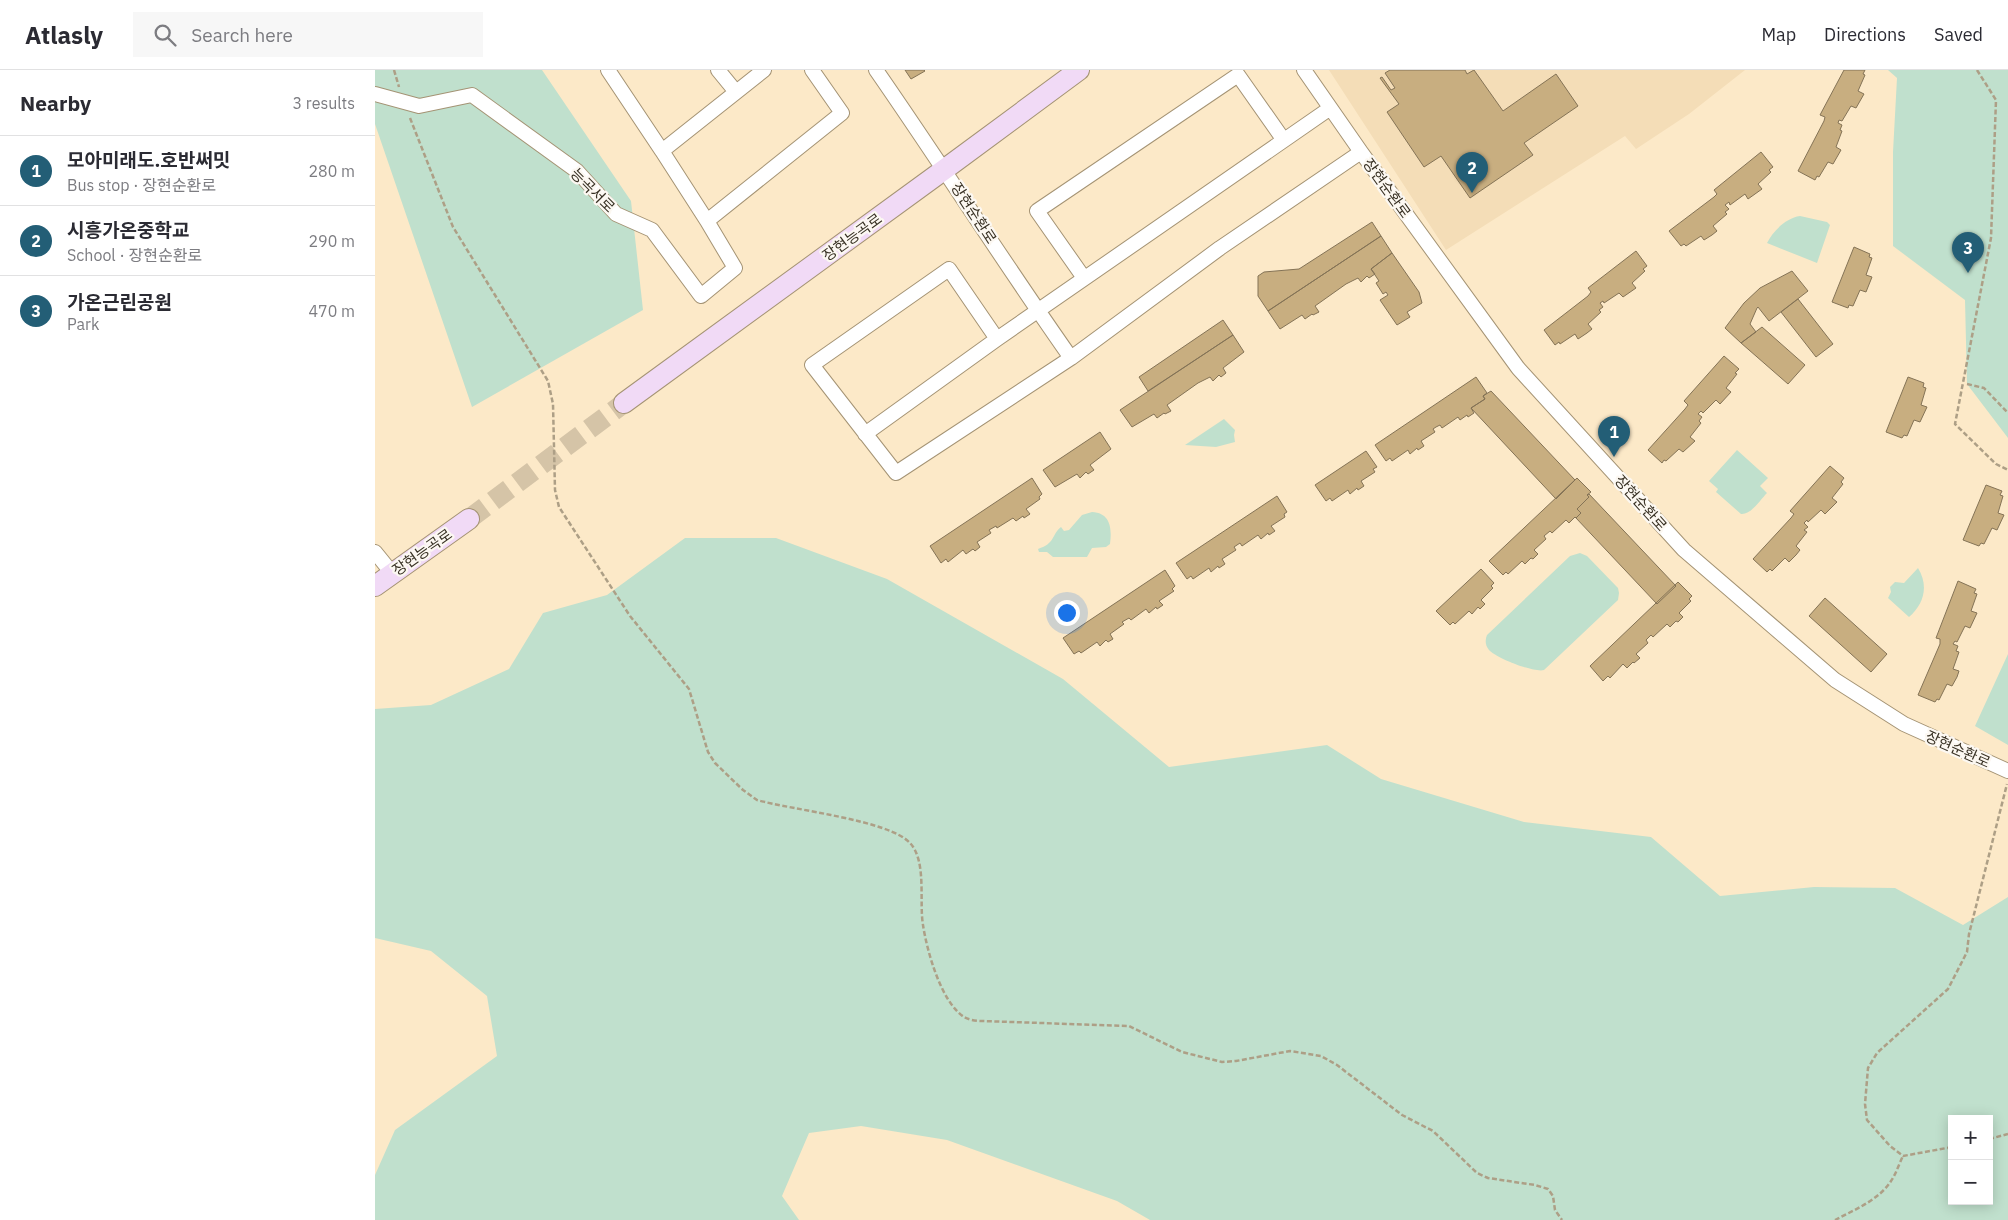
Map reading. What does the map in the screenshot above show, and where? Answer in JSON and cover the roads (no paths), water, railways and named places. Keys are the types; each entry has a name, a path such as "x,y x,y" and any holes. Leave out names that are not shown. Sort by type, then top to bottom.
{"main road":[{"name":"장현능곡로","path":"624,403 1079,70"},
{"name":"장현능곡로","path":"375,586 469,519"}],"street":[{"path":"607,70 707,221 842,113 813,70"},
{"path":"718,70 736,92"},
{"path":"661,150 764,70"},
{"name":"장현순환로","path":"876,70 945,169 1071,358"},
{"name":"장현순환로","path":"1304,70 1329,109 1518,368 1684,550 1835,680 1904,724 2008,771"},
{"path":"1084,278 1037,210 1238,75 1283,139"},
{"name":"능곡서로","path":"375,94 419,106 472,95 577,172 616,214 652,230 701,296 735,268 707,221"},
{"path":"865,434 997,338 1329,109"},
{"path":"997,338 949,268 812,366 896,473 1071,358 1220,248 1361,152"},
{"path":"375,552 392,573"}],"tunnel":[{"path":"469,519 624,403"}],"place":[{"name":"시흥가온중학교","path":"1472,193"},
{"name":"가온근린공원","path":"1968,273"},
{"name":"모아미래도.호반써밋","path":"1614,457"}]}
